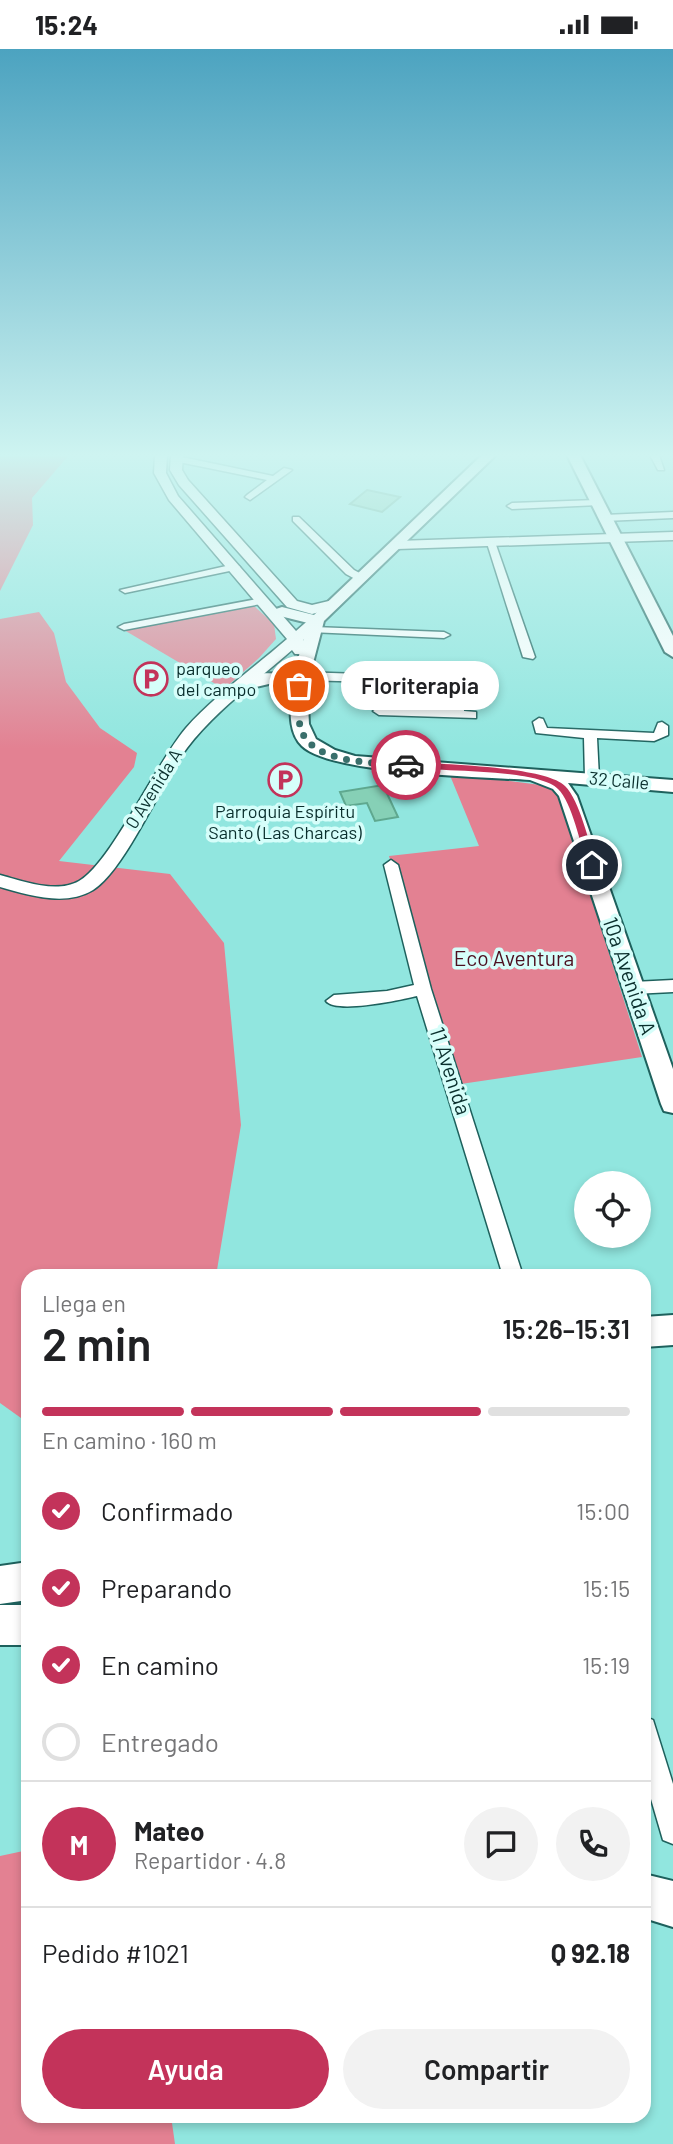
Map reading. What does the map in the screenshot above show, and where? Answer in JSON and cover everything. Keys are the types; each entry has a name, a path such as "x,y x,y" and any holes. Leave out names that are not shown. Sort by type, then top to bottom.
{"main road":[{"path":"247,684 276,677 301,678 316,625 333,604 389,553"},
{"path":"622,553 673,652"},
{"path":"276,606 316,625"},
{"name":"32 Calle","path":"301,678 302,730 308,742 341,759 673,786"},
{"name":"10a Avenida A","path":"503,772 553,782 565,790 673,1104"},
{"path":"0,1585 21,1582"},
{"path":"0,1625 21,1625"},
{"path":"651,1898 673,1904"}],"street":[{"path":"222,553 276,606"},
{"path":"238,553 276,606 299,645 301,678 457,675 458,714"},
{"path":"330,553 350,572 361,578"},
{"path":"487,553 494,559 528,657"},
{"path":"125,590 235,567"},
{"path":"124,627 276,606 312,610 333,604"},
{"path":"316,625 444,635"},
{"name":"0 Avenida A","path":"0,881 59,892 77,890 89,884 139,815 185,739 295,639 316,625"},
{"path":"379,711 472,715"},
{"path":"539,722 540,730 546,733 658,737 663,733 662,726"},
{"path":"590,734 592,778"},
{"name":"11 Avenida","path":"391,865 423,989 511,1269"},
{"path":"633,988 673,986"},
{"path":"334,1001 387,997 423,989"},
{"path":"651,1753 673,1829"}],"green space":[{"path":"0,553 19,553 0,591"},
{"path":"254,606 274,624 276,639 224,689 124,630"},
{"path":"39,612 54,633 66,682 100,728 137,753 134,767 59,861 170,874 224,943 241,1125 217,1269 21,1269 21,1418 0,1403 0,619"},
{"name":"Eco Aventura","path":"449,773 556,787 642,1057 454,1085 389,856 479,846"},
{"path":"21,1852 21,2123 172,2123 175,2144 0,2144 0,1856"}],"building":[{"path":"383,785 398,817 375,821 367,803 346,806 340,792"}],"way so far":[{"path":"299,686 300,724 308,742 341,759 406,765"}],"place":[{"name":"parqueo del campo","path":"151,679"},
{"name":"Floriterapia","path":"299,686"},
{"name":"Parroquia Espíritu Santo (Las Charcas)","path":"285,780"}],"route":[{"path":"406,765 503,772 544,779 560,785 568,796 592,865"}]}
